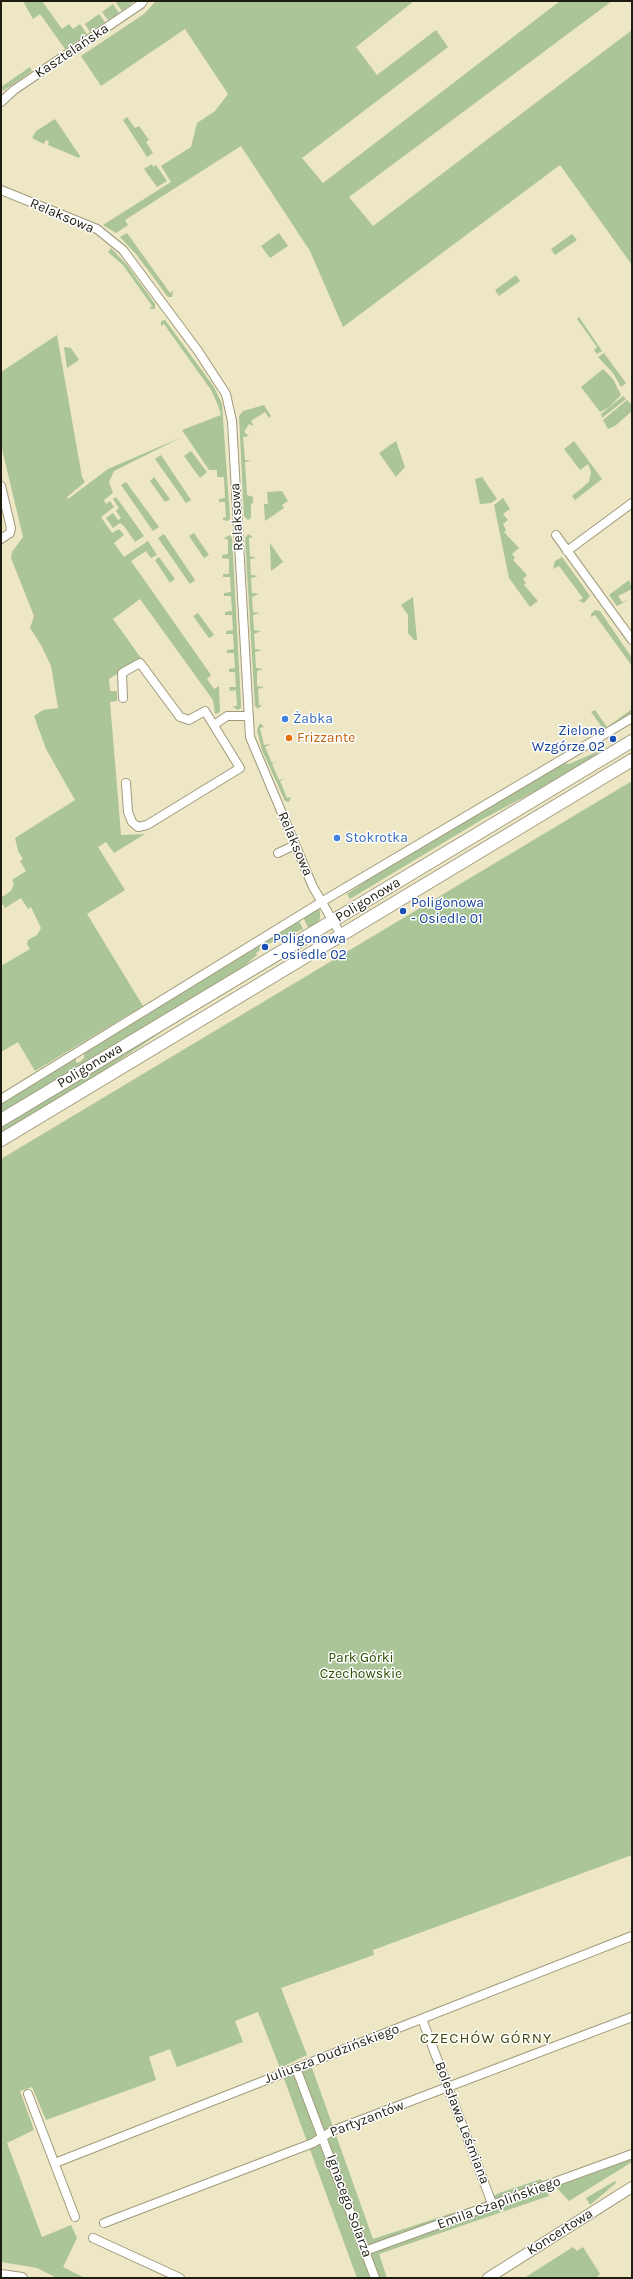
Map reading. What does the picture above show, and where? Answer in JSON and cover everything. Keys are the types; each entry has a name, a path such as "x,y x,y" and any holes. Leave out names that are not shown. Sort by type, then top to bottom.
{"main road":[{"name":"Poligonowa","path":"1,1120 632,740"},
{"name":"Poligonowa","path":"1,1140 632,760"}],"street":[{"name":"Kasztelańska","path":"1,102 14,90 129,13 143,1"},
{"name":"Relaksowa","path":"1,190 97,229 123,250 202,357 226,394 232,421 250,737 295,845 332,922 341,935"},
{"path":"1,486 11,528 10,533 1,539"},
{"path":"567,551 632,503"},
{"path":"556,535 632,640"},
{"path":"123,698 122,673 140,663 180,717 189,720 205,711 240,768 147,825 138,827 132,822 128,812 126,783"},
{"path":"214,726 227,716 248,716"},
{"path":"1,1099 322,902 632,718"},
{"path":"278,853 295,845"},
{"name":"Juliusza Dudzińskiego","path":"55,2163 632,1936"},
{"name":"Partyzantów","path":"104,2223 312,2143 323,2136 632,2017"},
{"name":"Bolesława Leśmiana","path":"422,2019 493,2206"},
{"name":"Ignacego Solarza","path":"296,2068 323,2136 375,2278"},
{"path":"28,2094 75,2217"},
{"name":"Emila Czaplińskiego","path":"365,2251 493,2206 632,2154"},
{"name":"Koncertowa","path":"488,2278 632,2187"},
{"path":"93,2238 180,2278"},
{"path":"1,2275 22,2278"}],"green space":[{"path":"23,1 42,1 62,29 69,24 73,29 80,24 87,34 65,49 40,14 33,19"},
{"path":"118,1 135,1 122,11 116,3"},
{"path":"156,1 414,1 356,47 377,75 436,30 448,47 302,158 323,183 560,1 612,1 349,197 373,226 632,30 632,265 560,165 343,327 310,251 241,146 125,220 128,225 116,233 103,225 171,182 161,166 191,147 197,123 215,111 228,94 185,29 101,86 81,56 144,14"},
{"path":"113,4 119,13 108,20 102,12"},
{"path":"99,14 105,22 90,32 85,24"},
{"path":"30,67 32,71 3,91 1,87"},
{"path":"127,117 135,128 139,126 149,140 146,142 153,153 147,157 123,120"},
{"path":"55,119 80,156 79,158 48,145 49,141 46,140 44,144 32,138 36,131"},
{"path":"152,164 153,167 156,165 167,181 157,187 144,169"},
{"path":"127,233 170,293 173,291 172,297 168,297 136,254 120,237"},
{"path":"279,233 288,246 270,258 261,246"},
{"path":"572,234 577,240 555,255 551,249"},
{"path":"111,248 127,265 155,304 155,309 149,309 152,306 123,265 108,252"},
{"path":"516,275 520,281 499,296 495,290"},
{"path":"579,317 602,351 597,354 594,350 597,347 577,319"},
{"path":"165,320 214,387 222,404 230,518 228,521 223,520 223,518 226,517 225,502 219,502 219,499 225,498 224,477 217,477 217,470 209,470 182,430 221,415 218,405 211,390 164,324 161,326 161,321"},
{"path":"57,335 82,477 85,482 67,497 68,499 108,469 182,437 114,471 109,482 113,493 104,500 106,504 110,501 114,507 101,517 112,533 119,529 124,535 114,543 124,557 148,541 157,555 151,558 146,551 131,561 211,675 207,679 214,689 219,686 220,712 215,714 213,700 140,599 113,619 141,658 109,679 110,691 117,691 117,701 110,702 121,835 145,834 114,853 106,842 98,847 125,890 87,914 143,1006 35,1071 18,1042 1,1052 1,966 30,949 27,944 28,940 37,935 41,928 31,907 28,909 21,898 5,908 1,902 2,897 11,891 14,883 12,880 26,871 20,861 23,859 18,851 15,838 75,800 46,749 34,716 43,710 58,708 51,666 41,645 30,628 34,616 11,558 12,552 23,537 1,445 1,372"},
{"path":"64,347 71,348 79,360 67,368"},
{"path":"604,353 626,383 621,387 613,373 598,357"},
{"path":"603,369 613,379 621,395 608,408 600,412 581,387"},
{"path":"623,396 626,399 602,418 601,414"},
{"path":"627,400 632,405 632,411 615,426 608,429 603,420"},
{"path":"264,405 271,416 269,418 265,412 251,421 254,426 249,424 244,432 249,436 243,437 245,460 251,461 245,462 247,495 253,497 253,503 251,504 251,518 248,520 244,516 239,416 243,411"},
{"path":"396,441 405,467 396,477 379,453"},
{"path":"574,441 602,479 575,500 572,496 589,482 591,472 588,464 580,470 564,449"},
{"path":"191,451 207,472 200,478 184,456"},
{"path":"161,455 191,500 186,503 155,459"},
{"path":"154,477 170,499 165,502 150,481"},
{"path":"482,477 497,499 491,503 480,504 475,479"},
{"path":"126,482 159,527 153,531 121,485"},
{"path":"282,491 288,501 282,505 284,508 265,521 264,504 268,504 267,492"},
{"path":"116,497 144,536 135,542 124,526 120,523 113,528 106,518 113,513 118,520 121,518 116,511 119,508 113,499"},
{"path":"503,498 510,509 503,514 508,520 503,524 506,530 504,532 519,548 512,554 515,558 513,560 527,575 523,579 526,583 524,585 538,601 530,607 509,578 494,505"},
{"path":"194,533 209,555 204,558 189,536"},
{"path":"164,534 195,580 190,584 158,538"},
{"path":"248,534 253,537 249,538 250,556 256,558 250,559 251,575 258,576 251,578 252,593 259,594 252,597 253,612 260,613 253,615 254,630 261,631 254,634 255,649 262,650 255,652 256,668 263,669 257,671 257,686 264,687 258,689 259,705 262,705 258,709 255,706 245,538"},
{"path":"230,535 232,538 241,704 241,708 237,710 233,706 237,706 236,690 230,691 229,687 236,687 235,672 229,672 229,669 235,668 234,653 227,653 227,650 234,649 233,634 226,634 226,631 233,630 232,615 225,615 225,612 232,611 231,596 224,596 224,593 231,592 230,577 223,577 223,574 229,574 229,559 222,558 222,555 228,554 228,540 224,538"},
{"path":"270,543 283,562 271,571"},
{"path":"159,557 175,579 170,583 155,560"},
{"path":"562,557 590,596 584,603 579,601 583,598 559,566 553,569 555,561"},
{"path":"629,580 632,589 618,596 622,602 628,600 617,606 609,595"},
{"path":"413,597 417,640 414,640 408,633 408,615 401,605"},
{"path":"595,610 600,611 632,658 632,666 595,615 591,617 591,614"},
{"path":"198,613 214,635 209,638 193,616"},
{"path":"632,709 632,714 604,730 591,712 595,710 607,727"},
{"path":"260,723 264,727 260,728 264,745 271,744 265,747 272,763 278,761 272,764 279,780 286,778 280,781 287,798 291,797 289,802 285,801 262,750 257,730"},
{"path":"601,750 588,761 558,779 483,819 350,899 347,894 370,878 564,763 569,764"},
{"name":"Park Górki Czechowskie","path":"632,781 632,1855 373,1950 374,1955 281,1988 307,2055 280,2068 258,2012 235,2021 243,2042 177,2067 170,2049 149,2057 156,2080 46,2120 32,2087 20,2091 34,2130 7,2143 42,2237 71,2225 77,2238 63,2267 85,2278 57,2278 37,2268 1,2262 1,1159"},
{"path":"316,909 320,910 320,919 315,926 308,927 303,917"},
{"path":"299,921 303,929 259,948 260,950 256,953 257,955 241,969 33,1095 1,1112 1,1103 76,1058 76,1063 80,1062 84,1058 84,1053"},
{"path":"310,940 311,942 166,1029 90,1080 1,1134 1,1126"},
{"path":"311,2065 373,2239 480,2204 499,2193 541,2179 549,2196 379,2254 387,2278 357,2278 283,2076"},
{"path":"632,2158 632,2162 569,2201 555,2186"},
{"path":"615,2181 616,2183 590,2205 586,2198"},
{"path":"573,2247 577,2251 583,2247 600,2274 596,2278 524,2278"}],"place":[{"name":"Żabka","path":"285,719"},
{"name":"Frizzante","path":"289,738"},
{"name":"Zielone Wzgórze 02","path":"613,739"},
{"name":"Stokrotka","path":"337,838"},
{"name":"Poligonowa - Osiedle 01","path":"403,911"},
{"name":"Poligonowa - osiedle 02","path":"265,947"}],"district":[{"name":"CZECHÓW GÓRNY","path":"486,2039"}]}
